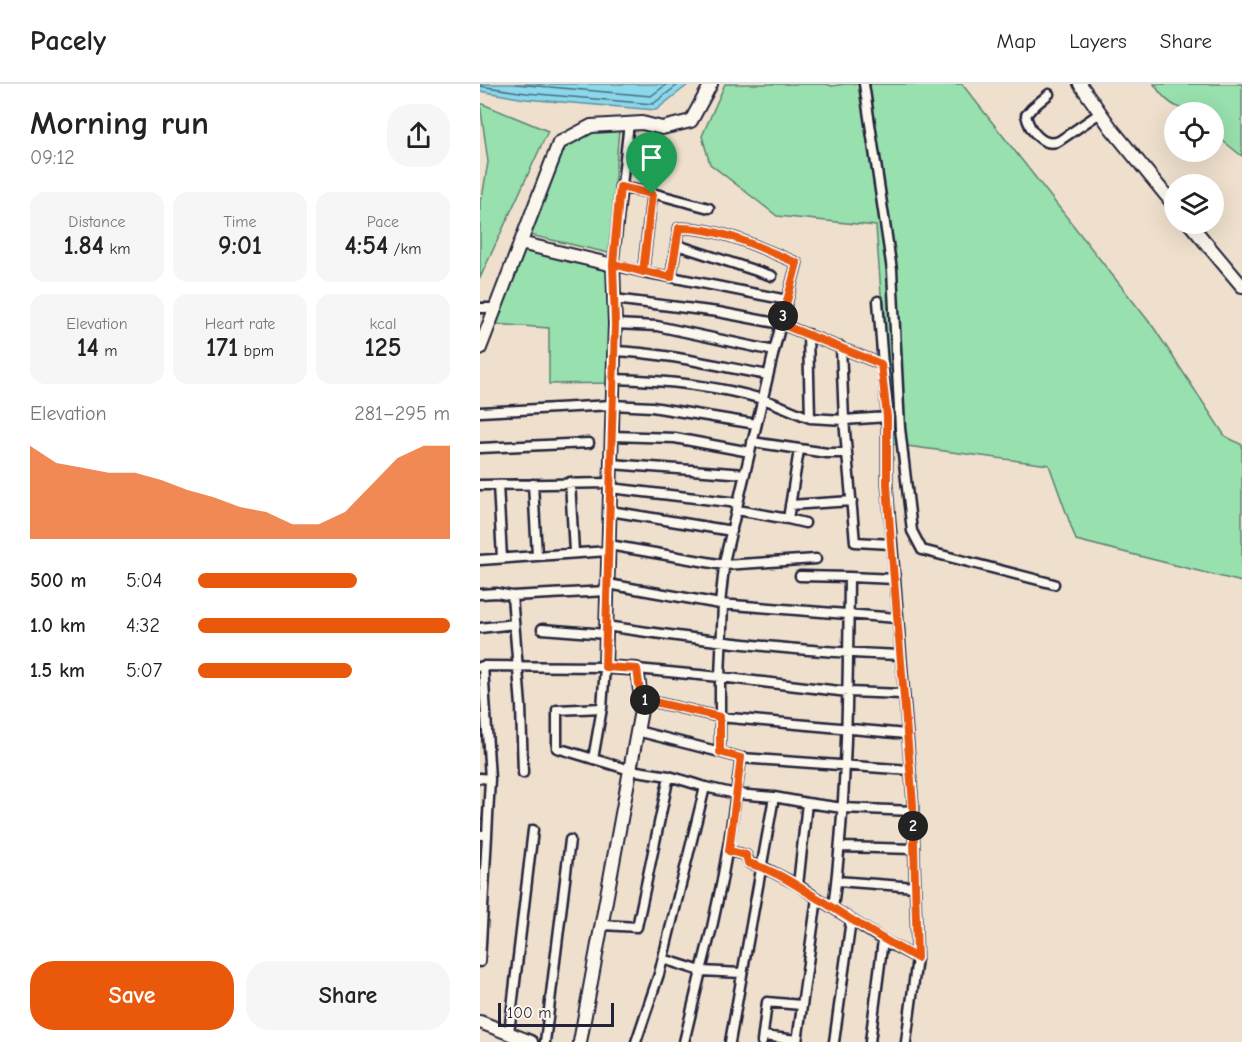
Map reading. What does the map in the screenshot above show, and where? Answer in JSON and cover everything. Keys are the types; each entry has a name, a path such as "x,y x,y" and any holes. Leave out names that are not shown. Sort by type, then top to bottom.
{"street":[{"path":"480,348 559,143 591,126 642,123 662,128 691,121 711,84"},
{"path":"864,84 892,270 900,428 912,531 921,550 1054,584"},
{"path":"1080,84 1100,113 1164,193"},
{"path":"1049,94 1026,115 1028,126 1044,142 1052,144 1059,141 1100,113"},
{"path":"593,759 602,708 605,667 615,324 613,264 629,123"},
{"path":"620,187 709,208"},
{"path":"643,272 652,194"},
{"path":"671,277 679,228 696,228 733,238 797,263 756,424 724,566 720,752"},
{"path":"1198,234 1242,286"},
{"path":"520,243 643,272 787,300"},
{"path":"677,245 772,276"},
{"path":"614,298 718,312 781,324 881,364"},
{"path":"878,302 881,364 887,417 887,484 891,544 913,811 917,958 906,1042"},
{"path":"480,308 495,308"},
{"path":"615,324 657,326 774,351"},
{"path":"808,334 810,418"},
{"path":"841,347 844,420 855,542 891,544"},
{"path":"614,351 646,352 709,362 768,375"},
{"path":"613,379 653,380 763,399 810,418 844,420 887,417"},
{"path":"480,412 612,405 652,407 756,424"},
{"path":"612,436 675,438 750,452"},
{"path":"752,442 800,450 847,453"},
{"path":"480,448 589,443"},
{"path":"788,519 800,450"},
{"path":"611,464 745,474"},
{"path":"570,483 574,552"},
{"path":"480,485 570,483 610,485 737,507 805,523"},
{"path":"533,484 537,555"},
{"path":"498,485 502,558"},
{"path":"790,505 852,501"},
{"path":"610,511 732,531"},
{"path":"480,560 609,548 724,566 816,559"},
{"path":"800,576 895,579"},
{"path":"833,908 841,847 847,727 849,578"},
{"path":"480,594 497,593 512,596 608,588 722,604 897,618"},
{"path":"512,596 519,666 523,774"},
{"path":"480,628 514,624"},
{"path":"542,629 606,630 722,643 900,656"},
{"path":"480,962 484,810 490,779 482,666 637,669 848,692 903,694"},
{"path":"580,1042 637,731 641,699 637,669"},
{"path":"641,699 720,717 906,734"},
{"path":"602,708 557,710 557,748 630,770 669,776 736,794 843,808 913,811"},
{"path":"637,731 741,758 910,771"},
{"path":"684,1042 726,870 741,758"},
{"path":"603,925 637,927 669,776"},
{"path":"480,778 490,779"},
{"path":"636,1042 663,959 705,787"},
{"path":"730,1042 774,798"},
{"path":"798,885 807,803"},
{"path":"509,1033 533,830"},
{"path":"545,1042 570,840"},
{"path":"841,847 914,849"},
{"path":"729,851 746,855 748,863 763,867 798,885 883,940 917,958"},
{"path":"837,881 915,887"},
{"path":"801,1005 767,1002 762,1039 797,1041 817,898"},
{"path":"834,1042 851,920"},
{"path":"870,1042 883,940"},
{"path":"663,959 701,970 742,973"},
{"path":"480,1022 531,1042"}],"green space":[{"path":"725,84 826,84 832,86 844,84 962,84 1154,328 1225,436 1242,445 1242,582 1076,540 1049,465 892,444 876,226 777,216 710,164 702,136"},
{"path":"1154,84 1242,84 1242,156 1224,142 1224,102 1170,102"},
{"path":"480,103 548,131 480,278 480,198 482,198 488,162"},
{"path":"619,128 609,253 530,235 562,145 591,132"},
{"path":"524,251 609,270 609,383 549,384 549,328 494,324"}],"water":[{"path":"480,84 689,84 656,110 525,99 480,91"}],"route":[{"path":"652,194 620,187 613,264 643,272 671,277 679,228 696,228 750,244 797,263 781,324 881,364 887,417 887,484 891,544 913,804 917,958 883,940 798,885 763,867 748,863 746,855 729,851 741,758 720,752 720,717 641,699 637,669 605,667 615,324 613,264 643,272 652,194"}]}
